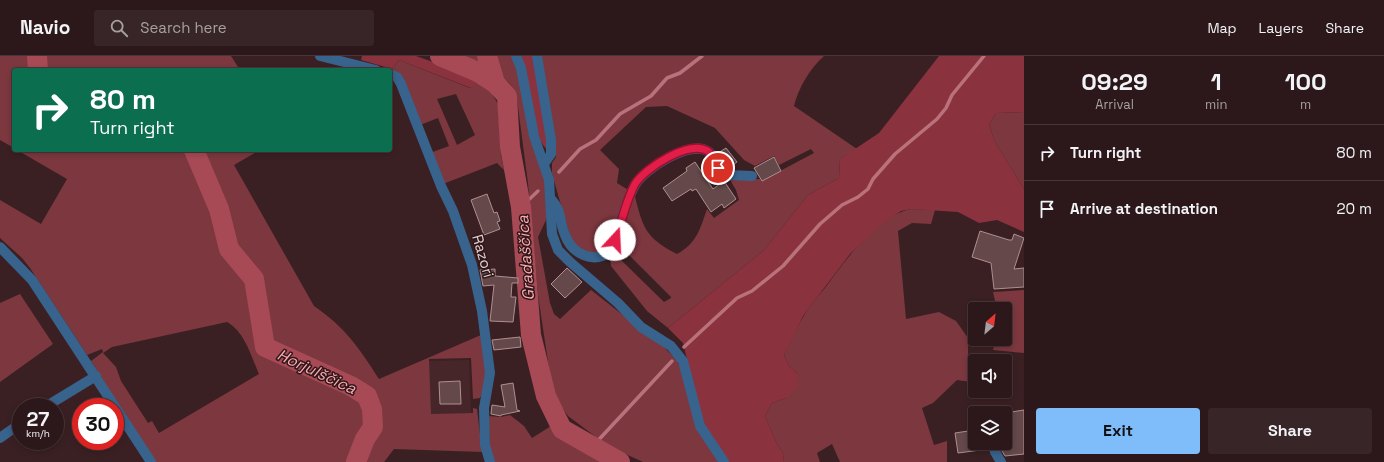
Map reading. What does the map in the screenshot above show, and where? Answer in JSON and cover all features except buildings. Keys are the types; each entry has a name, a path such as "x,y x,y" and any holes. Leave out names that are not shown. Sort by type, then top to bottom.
{"street":[{"path":"320,56 368,68"},
{"path":"516,56 521,68 534,136 549,180 552,200 552,234 558,250 608,294 641,327 671,346 683,361 700,426 724,462"},
{"path":"537,56 551,140 551,154 544,164"},
{"name":"Razori","path":"392,75 397,77 401,84 441,186 453,211 472,265 482,311 490,373 484,408 485,445 490,462"},
{"path":"552,200 559,208 563,229 570,245 586,257 603,257 610,252 636,183 658,163 688,149 701,148 710,153 721,173 728,176 752,176"},
{"path":"0,247 32,280 96,376 150,462"},
{"path":"60,398 96,376"},
{"path":"0,438 12,429"},
{"path":"995,450 1001,462"}],"shaded area":[{"path":"0,56 231,56 239,68 12,68 12,147 0,140"},
{"path":"362,56 416,56 453,69 477,82 471,88 399,60 392,69 361,60"},
{"path":"459,56 511,56 518,70 547,189 546,220 538,237 550,303 554,314 560,319 591,290 665,348 677,360 720,462 643,462 608,446 568,416 553,395 538,295 528,183 516,92 505,79 498,74"},
{"path":"520,56 534,56 548,150 538,134 534,121"},
{"path":"540,56 824,56 814,66 805,79 798,93 794,106 857,149 840,159 839,178 808,195 764,250 668,328 647,311 611,266 610,257 634,193 646,230 658,242 677,254 684,250 697,235 707,209 714,218 739,200 736,190 730,180 760,179 761,181 814,153 811,149 779,165 774,156 755,166 744,160 715,128 667,106 646,107 600,150 619,169 617,183 630,191 607,251 591,255 572,243 552,174 552,163 556,157","holes":["626,252 671,297 664,302 620,259"]},
{"path":"939,56 1024,56 1024,112 996,113 989,125 995,142 1024,189 1024,232 997,220 979,223 958,212 911,209 901,211 878,227 850,254 803,316 784,355 789,366 797,373 798,386 786,398 772,403 765,416 777,444 784,455 783,462 728,462 703,424 683,343 668,328 764,250 808,195 839,178 840,159 879,133"},
{"path":"399,60 470,88 477,82 491,92 498,104 501,155 504,170 497,163 443,184 430,153 449,146 438,118 420,125 402,77 392,69","holes":["456,94 475,135 457,145 437,99"]},
{"path":"1024,112 1024,189 995,142 989,125 996,113"},
{"path":"20,152 257,152 234,165 314,306 344,331 365,357 379,379 481,335 485,375 483,391 480,398 473,399 471,358 429,359 431,414 473,413 473,408 477,409 482,452 394,449 384,462 154,462 124,414 124,398 114,398 91,361 103,352 102,349 87,355 30,268 22,258 0,238 0,200 41,224 67,179","holes":["227,322 233,326 243,338 259,374 159,433 152,421 148,423 121,381 116,367 103,353 112,347"]},
{"path":"911,209 935,210 931,224 912,223 898,231 906,319 939,312 956,321 968,338 968,382 957,380 933,403 922,408 934,445 947,441 947,462 840,462 832,444 817,453 820,462 783,462 784,455 777,444 765,416 772,403 786,398 797,373 789,366 784,355 810,306 842,265 862,241 886,220 898,213"},
{"path":"1024,290 1024,353 993,350 994,346 1012,346 1012,302 995,302 993,292"},
{"path":"20,294 53,344 0,382 0,303"},
{"path":"469,360 471,414 431,416 428,361"},
{"path":"510,415 524,426 532,438 551,426 556,435 605,462 491,462 488,416 501,417"}],"waterway":[{"name":"Horjulščica","path":"37,56 38,68"},
{"name":"Gradaščica","path":"440,56 478,72 495,83 507,96 510,147 521,207 531,335 546,396 562,429 620,462"},
{"path":"487,56 495,83"},
{"path":"559,172 580,149 596,140 620,114 651,96 667,78 680,73 702,56"},
{"path":"684,347 737,298 752,291 783,266 820,224 842,205 858,197 868,189 873,179 895,154 937,119 946,108 952,95 984,56"},
{"name":"Horjulščica","path":"195,152 219,209 229,249 254,279 265,347 351,386 367,396 372,409 373,427 365,439 356,462"},
{"path":"521,207 538,191"},
{"path":"592,447 672,361"}],"route":[{"path":"615,240 636,183 658,163 688,149 701,148 710,153 718,168"}]}
